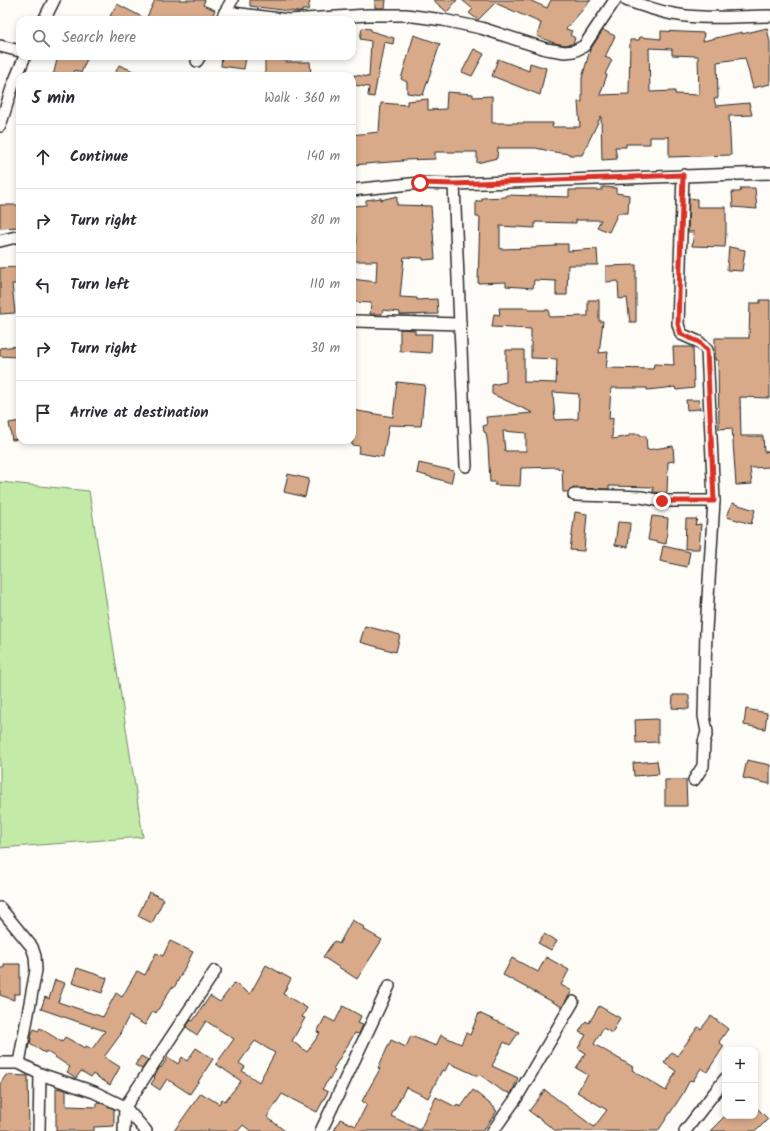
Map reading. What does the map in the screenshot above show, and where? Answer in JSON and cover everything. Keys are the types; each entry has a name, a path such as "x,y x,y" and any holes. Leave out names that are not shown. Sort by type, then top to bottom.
{"street":[{"path":"46,16 54,0"},
{"path":"223,16 232,0"},
{"path":"352,16 406,15 443,20 481,28 546,49 565,52 574,51 584,46 614,0"},
{"path":"626,0 674,14 719,18 770,16"},
{"path":"0,46 16,50"},
{"path":"19,72 23,60"},
{"path":"0,126 16,80"},
{"path":"356,190 420,183 454,184 770,173"},
{"path":"683,175 678,324 681,334 699,342 707,350 714,501 706,630 704,716 707,732 704,742 703,766 694,780"},
{"path":"454,184 466,466"},
{"path":"0,241 16,237"},
{"path":"356,321 460,324"},
{"path":"574,495 641,497 662,501 714,501"},
{"path":"0,908 32,947 35,956 36,970 19,1063"},
{"path":"124,1131 125,1107 215,971"},
{"path":"321,1131 389,986"},
{"path":"493,1131 517,1097 573,1002"},
{"path":"0,1063 19,1063 40,1074 94,1092 125,1107 146,1131"},
{"path":"39,1131 40,1074"},
{"path":"685,1131 722,1083"}],"green space":[{"path":"0,482 89,491 143,837 0,848"}],"building":[{"path":"155,0 205,0 203,5 215,10 213,16 147,16"},
{"path":"250,0 310,0 308,10 297,12 250,6"},
{"path":"375,0 386,0 385,8 375,8"},
{"path":"433,0 457,0 447,12"},
{"path":"462,0 529,0 547,8 551,0 591,0 566,29 572,31 570,35 575,38 573,44 565,45 554,43 537,36 541,23 495,3 478,20 469,13 473,9"},
{"path":"117,4 140,16 110,16"},
{"path":"362,28 371,29 371,31 394,38 393,44 384,42 374,97 368,96 369,87 356,85 356,75 369,77 371,41 360,39"},
{"path":"767,28 770,43 770,84 753,88 745,58 717,62 718,98 714,99 716,106 749,103 752,115 729,116 731,155 669,157 669,137 650,137 650,144 626,144 626,147 615,147 617,159 602,160 601,116 582,155 570,155 536,148 498,148 497,158 477,163 477,152 435,152 435,159 402,160 403,161 356,165 356,135 379,132 381,103 407,105 407,101 428,99 428,110 446,109 447,92 473,94 473,97 492,96 492,123 553,123 552,127 580,127 578,102 582,102 582,78 590,50 603,30 615,36 605,57 612,60 605,74 607,75 600,95 629,94 630,40 639,40 640,37 661,39 661,31 704,33 703,41 742,32 742,34","holes":["649,48 672,49 672,55 698,56 699,95 675,94 675,91 650,92"]},
{"path":"414,35 440,44 423,95 407,93 407,82 401,79"},
{"path":"474,49 484,54 472,76 462,72"},
{"path":"498,59 529,71 530,63 546,68 540,95 492,76"},
{"path":"57,60 86,60 81,72 75,70 75,72 54,72"},
{"path":"222,60 246,60 244,69 221,66"},
{"path":"265,60 310,62 311,72 265,72"},
{"path":"119,65 136,72 116,72"},
{"path":"602,187 616,188 616,193 629,195 628,213 618,213 609,232 597,227 601,220 576,220 576,223 535,222 535,228 500,226 500,249 536,248 556,246 556,244 568,244 568,251 597,249 598,265 568,265 567,295 556,295 556,281 534,280 533,288 506,286 506,282 478,283 480,217 476,217 476,201 482,201 482,198 506,197 506,195 569,197 569,190 602,190"},
{"path":"741,188 755,188 757,209 733,207 732,192 740,192"},
{"path":"397,196 397,205 431,206 435,259 423,260 423,258 404,257 400,297 417,298 417,300 437,299 438,314 400,315 400,312 383,310 382,314 370,314 371,303 356,302 356,280 376,282 377,261 356,261 356,206 366,205 366,200 381,198 381,200"},
{"path":"689,198 697,199 697,207 726,207 725,247 692,246 694,232 688,232"},
{"path":"0,205 16,205 16,227 0,228"},
{"path":"729,247 745,250 742,271 727,270"},
{"path":"636,265 636,322 630,322 627,298 619,299 618,281 606,282 606,266"},
{"path":"16,267 16,284 12,284 15,313 0,314 0,268"},
{"path":"588,300 599,300 599,321 603,321 599,353 608,352 606,368 653,369 654,364 674,365 673,347 693,347 694,388 676,390 675,387 647,390 647,388 611,388 609,419 613,418 612,439 629,436 630,434 640,434 640,436 646,436 647,450 673,446 674,461 668,462 667,493 653,492 653,487 609,486 609,489 574,488 570,489 568,492 563,492 562,469 558,469 558,467 521,468 520,486 494,485 496,482 490,482 488,446 486,433 484,432 483,426 487,425 486,417 533,413 492,394 492,385 506,382 506,350 524,350 524,382 556,383 557,359 531,358 531,329 492,327 494,314 500,315 499,308 528,308 528,310 549,310 549,317 588,316","holes":["553,392 579,394 578,419 555,420","503,431 526,433 526,451 505,451"]},
{"path":"760,300 770,300 770,398 740,397 741,436 763,436 764,452 770,451 770,467 750,468 752,484 736,485 732,428 719,429 718,360 715,360 715,338 749,338 750,303 760,303"},
{"path":"400,329 415,330 415,334 432,334 431,353 400,351"},
{"path":"16,346 16,357 0,356 0,348"},
{"path":"397,382 425,385 421,426 389,425 383,457 358,453 360,446 352,445 356,444 356,411 393,417"},
{"path":"686,400 699,400 700,409 687,410"},
{"path":"16,422 16,440 12,440 9,423"},
{"path":"419,463 454,471 451,483 417,473"},
{"path":"288,474 309,479 305,497 284,492"},
{"path":"732,503 755,510 751,524 727,517"},
{"path":"575,512 587,514 584,551 570,550"},
{"path":"652,516 668,518 666,544 648,540"},
{"path":"686,519 697,519 695,525 701,524 699,549 685,549"},
{"path":"618,522 630,523 628,547 615,545"},
{"path":"663,546 690,552 687,567 660,561"},
{"path":"365,626 400,635 396,652 360,642"},
{"path":"673,695 689,695 689,709 672,708"},
{"path":"746,709 767,713 765,729 744,725"},
{"path":"658,719 658,742 636,743 635,720"},
{"path":"747,760 770,765 770,784 743,778"},
{"path":"657,761 659,774 634,776 633,763"},
{"path":"665,780 686,780 687,806 665,806"},
{"path":"149,892 164,899 152,923 138,916"},
{"path":"352,920 364,927 363,929 382,940 357,979 323,957 334,941 339,944"},
{"path":"544,934 557,941 551,950 538,943"},
{"path":"170,941 193,952 174,988 172,987 156,1013 153,1011 145,1025 129,1016 120,1033 121,1034 104,1057 120,1067 110,1085 93,1074 91,1077 81,1071 76,1078 67,1072 70,1067 46,1051 45,1053 30,1044 34,1029 38,1031 40,1028 62,1042 65,1037 85,1048 86,1046 92,1049 105,1031 41,1009 45,997 49,999 55,980 65,983 58,1002 103,1017 116,993 122,997 137,971 145,975 156,953 163,956"},
{"path":"546,957 569,970 561,985 572,991 562,1007 503,975 512,958 538,972"},
{"path":"4,964 20,964 20,994 14,994 14,1000 0,995 0,968 4,968"},
{"path":"266,965 291,979 283,994 307,1008 302,1017 305,1018 292,1041 307,1052 320,1033 317,1032 325,1017 335,1022 343,1006 361,1016 358,1023 363,1025 359,1034 355,1033 333,1069 335,1071 322,1089 328,1092 317,1112 282,1094 267,1117 285,1131 251,1131 243,1125 238,1131 174,1131 201,1093 219,1104 222,1099 225,1101 241,1081 216,1064 234,1039 206,1021 197,1035 186,1027 191,1020 193,1021 210,996 220,1002 234,983 250,994","holes":["255,1041 275,1053 259,1082 242,1071 245,1067 239,1063"]},
{"path":"77,968 107,978 102,993 72,983"},
{"path":"599,1006 620,1018 612,1033 603,1028 594,1044 633,1067 632,1070 666,1091 676,1071 664,1063 672,1052 677,1056 698,1027 701,1029 711,1016 728,1029 719,1042 724,1046 707,1072 701,1068 693,1081 690,1080 658,1131 556,1131 529,1111 545,1090 594,1127 607,1110 577,1092 588,1075 576,1068 586,1053 578,1048 586,1035 579,1032 586,1021 589,1023"},
{"path":"479,1013 519,1032 510,1045 504,1042 492,1066 518,1078 511,1094 504,1092 479,1074 478,1076 449,1063 445,1071 442,1070 428,1098 406,1087 391,1116 420,1130 436,1097 456,1107 457,1105 461,1107 473,1090 497,1111 483,1131 334,1131 340,1119 356,1126 367,1104 362,1101 380,1069 378,1068 391,1040 406,1047 411,1036 436,1046 441,1035 461,1044 466,1033 470,1035"},
{"path":"196,1048 213,1059 190,1094 167,1079 160,1090 151,1084 160,1067 161,1068 168,1057 178,1064 182,1057 187,1061"},
{"path":"141,1056 148,1060 142,1069 135,1065"},
{"path":"6,1075 28,1076 29,1131 0,1130 0,1084"},
{"path":"56,1088 66,1090 66,1106 97,1107 97,1102 99,1102 114,1109 114,1126 94,1127 94,1131 56,1131"},
{"path":"758,1109 768,1119 756,1131 710,1131 722,1119 758,1119"}],"route":[{"path":"420,183 454,184 683,175 678,324 681,334 699,342 707,350 714,501 662,501"}]}
